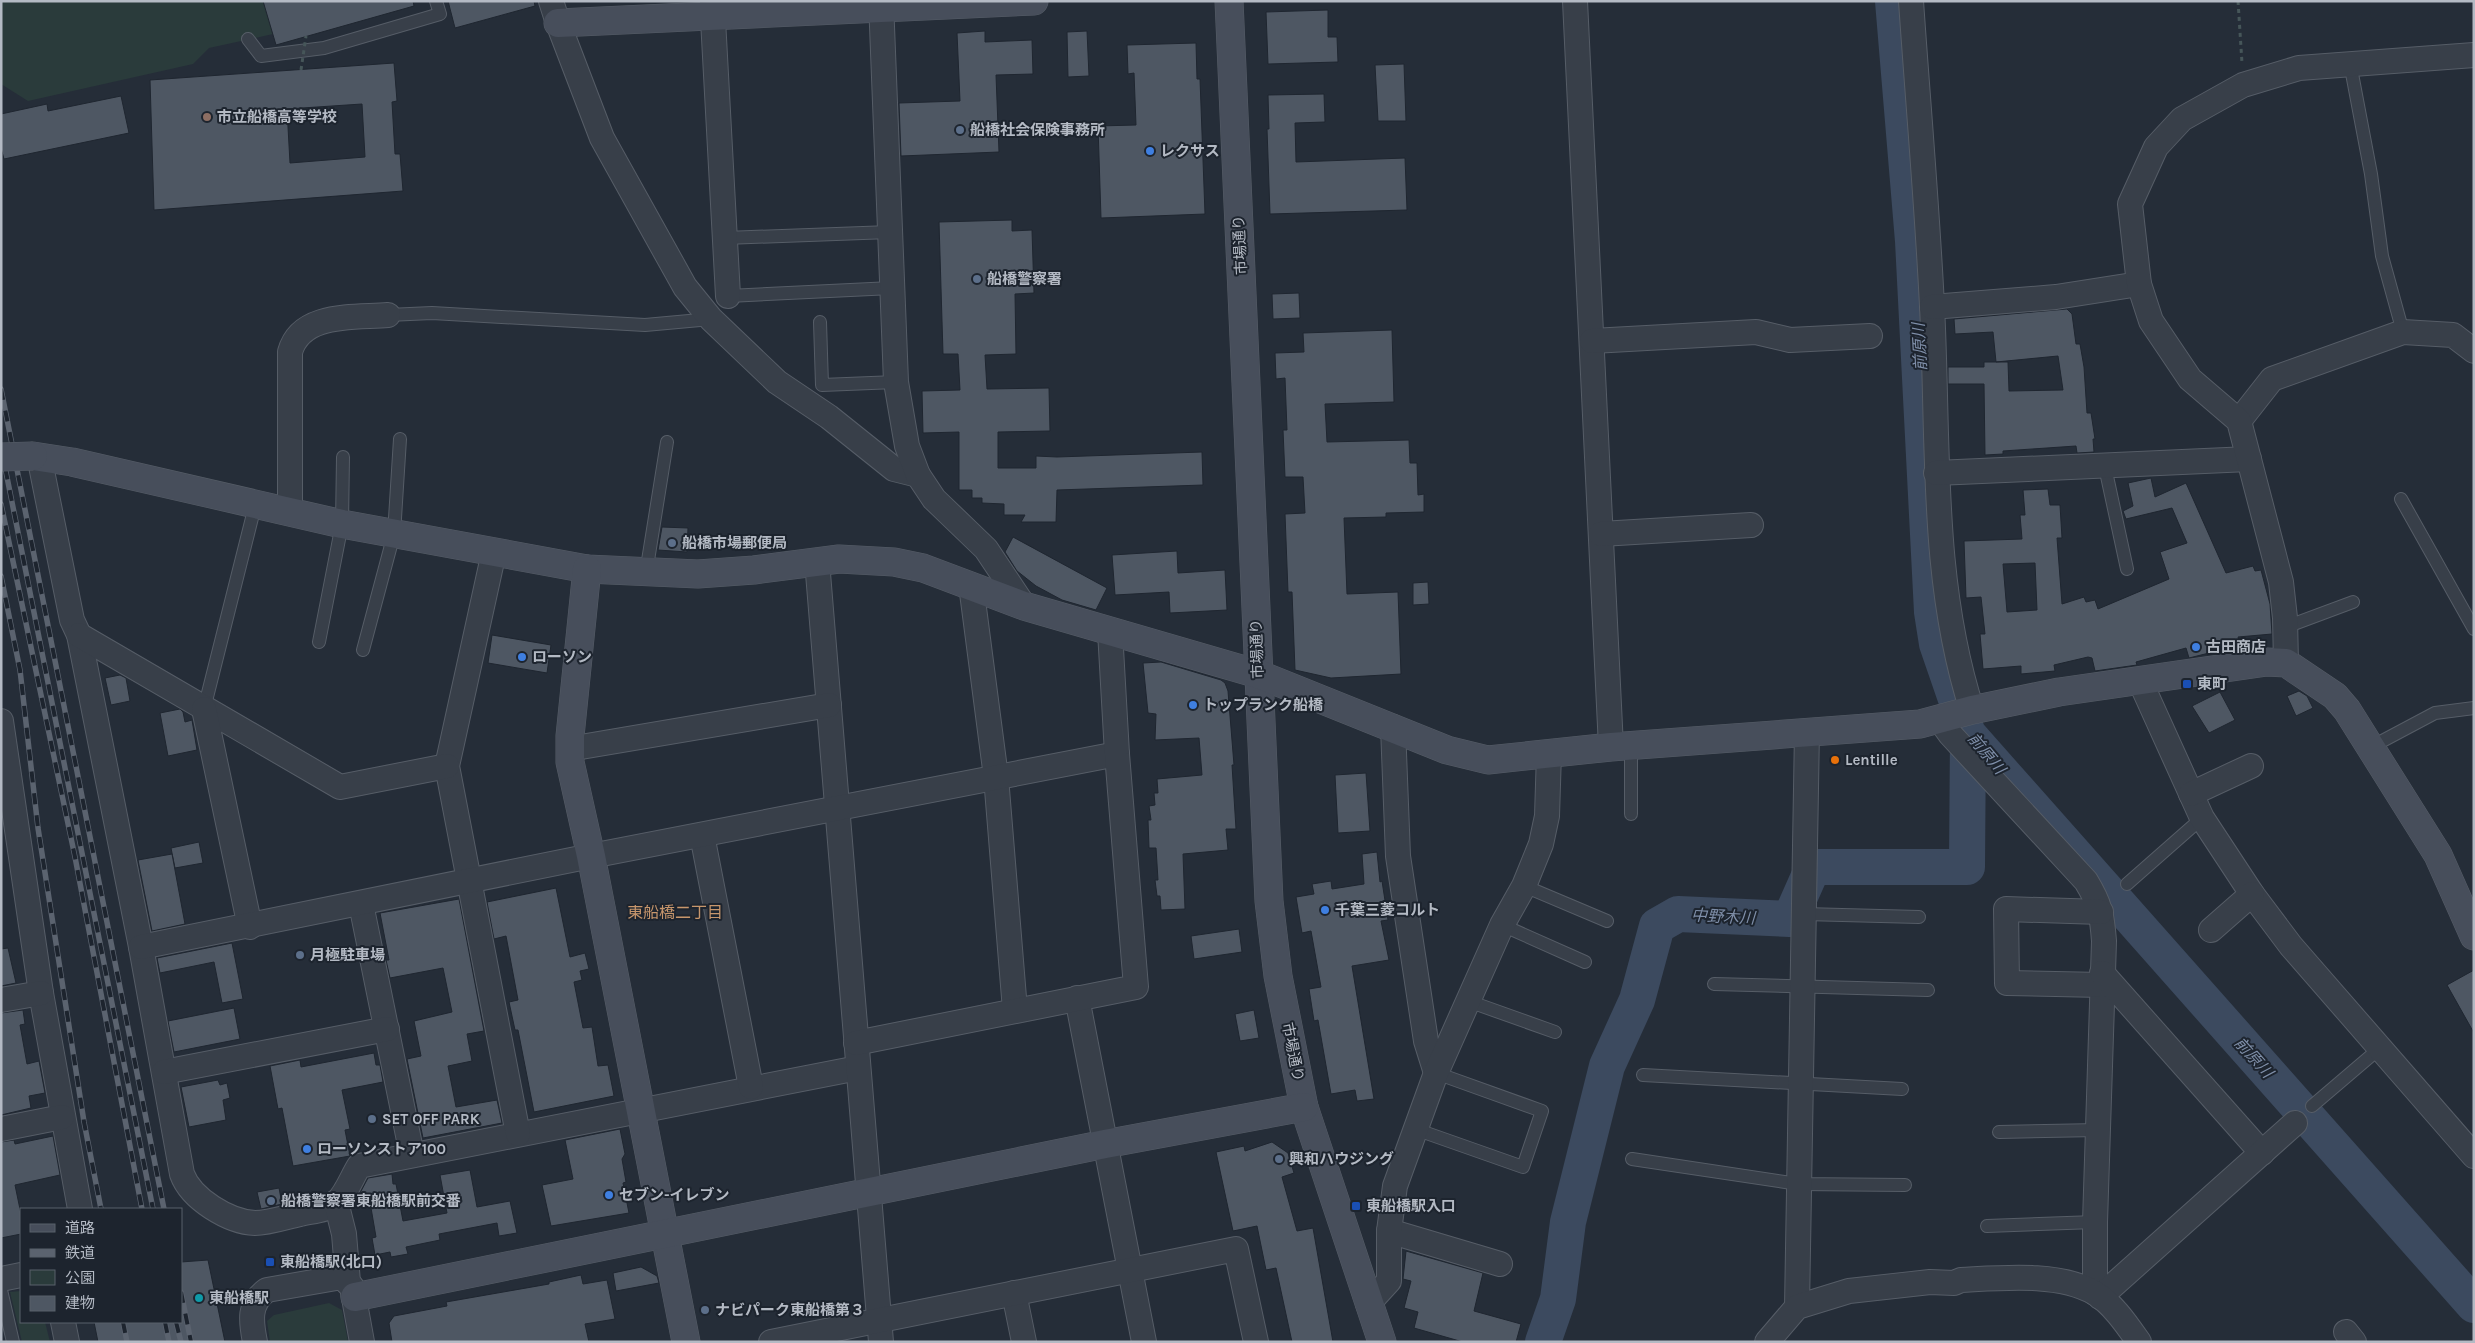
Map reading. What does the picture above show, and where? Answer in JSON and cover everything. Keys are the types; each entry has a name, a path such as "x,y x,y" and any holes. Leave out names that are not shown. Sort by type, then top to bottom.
{"street":[{"path":"918,475 894,469 830,417 777,382 711,319 685,286 663,250 602,138 555,12 1034,1"},
{"name":"市場通り","path":"1229,1 1270,910 1278,976 1304,1107 1382,1342"},
{"path":"1576,1 1601,534 1621,746"},
{"path":"1911,1 1932,306 1936,473 1944,574 1955,638 1957,715 1950,734 2086,881 2098,901 2101,912 2104,941 2095,1222 2098,1295"},
{"path":"881,5 896,382 907,446 918,475 934,499 986,549 1024,606"},
{"path":"713,9 728,296"},
{"path":"2286,663 2286,627 2281,582 2239,421 2190,380 2151,321 2139,284 2130,204 2156,147 2182,118 2243,85 2299,68 2474,55"},
{"path":"1932,306 2056,298 2139,284"},
{"path":"290,513 290,352 293,340 300,331 320,322 388,315"},
{"path":"1592,341 1756,332 1790,340 1870,336"},
{"path":"2239,421 2272,379 2403,332 2453,334 2474,351"},
{"path":"36,456 72,620 78,635 141,947 182,1174 185,1183 195,1194 244,1222 257,1223 325,1209 336,1202 358,1166 640,1111 751,1087 858,1068"},
{"path":"1,457 36,456 342,524 587,569 698,574 754,570 817,561 864,559 894,562 923,568 1024,606 1258,674 1447,750 1488,760 1621,746 1920,724 2059,692 2268,662 2286,663 2335,696 2371,747 2438,855 2474,936"},
{"path":"1936,473 2105,467 2249,459"},
{"path":"1601,534 1751,525"},
{"path":"494,552 447,766 518,1134"},
{"path":"817,561 880,1331"},
{"path":"587,569 569,749 570,762 591,856 686,1342"},
{"path":"971,585 996,777 1016,1010"},
{"path":"856,1043 1136,987 1117,754 1110,631"},
{"path":"78,635 340,787 447,766"},
{"path":"2140,681 2202,818 2252,894 2292,946 2474,1156"},
{"path":"569,749 829,705"},
{"path":"204,709 250,927"},
{"path":"1,721 40,993 80,1208"},
{"path":"1393,727 1398,856 1426,1041 1436,1073"},
{"path":"1797,1307 1807,731"},
{"path":"141,947 250,927 702,834 1117,754"},
{"path":"1368,1304 1389,1281 1389,1231 1395,1186 1436,1073 1502,925 1524,886 1541,844 1547,816 1549,754"},
{"path":"2191,794 2252,766"},
{"path":"702,834 751,1087"},
{"path":"2211,930 2252,894"},
{"path":"361,904 412,1155"},
{"path":"2101,912 2006,909 2007,983 2102,979 2262,1153"},
{"path":"1,1000 40,993"},
{"path":"1077,998 1144,1342"},
{"path":"164,1072 387,1029"},
{"path":"352,1290 666,1234 1105,1144 1304,1107"},
{"path":"1,1129 62,1117"},
{"path":"2098,1295 2295,1123"},
{"path":"336,1202 344,1234 362,1342"},
{"path":"1389,1231 1500,1264"},
{"path":"771,1342 880,1331 1014,1294 1236,1249 1256,1342"},
{"path":"1,1279 20,1275"},
{"path":"256,1342 252,1312 258,1297 267,1290 342,1277 352,1290"},
{"path":"1767,1342 1797,1307 1849,1291 1930,1282 2035,1277 2083,1288 2098,1295 2130,1337"},
{"path":"1014,1294 1024,1342"},
{"path":"63,1323 67,1342"}],"lane":[{"path":"248,39 261,56 324,48 440,14 436,1"},
{"path":"2350,63 2371,174 2382,256 2403,332"},
{"path":"725,238 890,232"},
{"path":"728,296 892,288"},
{"path":"388,315 432,313 645,325 711,319"},
{"path":"820,322 822,385 896,382"},
{"path":"363,650 394,534 400,439"},
{"path":"646,573 667,442"},
{"path":"319,642 342,524 344,457"},
{"path":"2105,467 2126,568"},
{"path":"2401,499 2474,629"},
{"path":"204,709 255,506"},
{"path":"2286,627 2353,602"},
{"path":"2371,747 2435,713 2474,708"},
{"path":"1621,746 1631,814"},
{"path":"2127,884 2202,818"},
{"path":"1524,886 1606,921"},
{"path":"1804,914 1919,917"},
{"path":"1502,925 1585,962"},
{"path":"1714,984 1803,988 1928,990"},
{"path":"1468,1001 1555,1032"},
{"path":"2312,1106 2380,1048"},
{"path":"1415,1129 1523,1168 1542,1110 1436,1073"},
{"path":"1643,1075 1902,1089"},
{"path":"1999,1132 2098,1130"},
{"path":"1632,1159 1798,1184 1905,1185"},
{"path":"1987,1226 2095,1222"},
{"path":"1,1290 14,1342"}],"path":[{"path":"2238,1 2243,85"},
{"path":"301,70 306,36"}],"green space":[{"path":"1,1 263,1 273,34 209,48 193,64 28,101 1,84"},
{"path":"20,1291 20,1323 45,1323 50,1342 22,1342 10,1292"},
{"path":"329,1303 342,1310 348,1342 270,1342 267,1321 274,1315"}],"building":[{"path":"263,1 413,1 414,6 276,45"},
{"path":"448,1 534,1 535,6 455,28"},
{"path":"1328,10 1328,37 1337,37 1338,62 1268,64 1266,12"},
{"path":"985,31 985,42 1032,40 1033,74 996,75 999,152 901,156 899,103 960,101 957,33"},
{"path":"1087,31 1089,76 1068,77 1067,32"},
{"path":"1196,43 1197,79 1200,79 1205,214 1101,218 1098,126 1136,125 1134,73 1128,74 1127,45"},
{"path":"394,63 397,101 392,102 395,154 400,154 403,191 154,210 150,80","holes":["362,104 365,157 290,163 287,109"]},
{"path":"1404,64 1406,121 1378,121 1375,65"},
{"path":"1324,94 1325,122 1295,123 1296,162 1405,158 1407,210 1270,214 1267,129 1269,129 1268,95"},
{"path":"121,96 129,133 4,159 1,148 1,114 47,104 48,111"},
{"path":"1012,220 1012,231 1032,230 1034,293 1015,294 1016,354 985,355 987,389 1049,388 1050,431 998,432 998,468 1036,468 1036,456 1057,457 1202,452 1203,485 1057,490 1056,522 1021,522 1025,515 1004,515 1004,504 982,503 982,498 972,498 972,490 959,490 959,432 923,433 922,391 960,390 958,354 943,354 939,222"},
{"path":"1299,293 1300,318 1273,319 1272,294"},
{"path":"2067,309 2072,314 2076,344 2080,344 2084,367 2087,413 2091,413 2095,439 2093,439 2094,452 2077,453 2076,446 2003,451 2003,454 1985,455 1984,384 1948,384 1948,367 1984,367 1984,362 1996,362 1993,332 1955,334 1954,319","holes":["2058,356 2063,390 2009,391 2008,362 1996,362"]},
{"path":"1392,330 1394,402 1325,404 1327,442 1409,440 1410,463 1417,463 1418,495 1424,494 1424,512 1386,513 1386,517 1344,518 1347,594 1398,592 1401,674 1331,678 1295,670 1292,592 1288,592 1285,514 1305,513 1303,477 1285,477 1283,430 1287,430 1285,378 1276,379 1275,353 1304,352 1303,333"},
{"path":"2151,478 2155,497 2186,483 2226,573 2253,566 2255,571 2261,570 2270,604 2272,634 2238,637 2242,650 2221,653 2221,650 2189,658 2186,648 2136,662 2137,665 2095,671 2092,658 2088,657 2054,665 2055,671 2021,674 2021,666 1983,669 1980,634 1985,634 1981,597 1966,598 1964,541 2022,539 2020,515 2025,515 2023,490 2048,489 2050,505 2060,505 2062,538 2057,538 2062,604 2084,597 2086,602 2095,600 2098,609 2169,579 2160,552 2187,543 2172,508 2126,519 2123,511 2133,506 2128,483","holes":["2035,563 2037,610 2007,612 2003,564"]},
{"path":"662,527 688,528 687,552 658,550"},
{"path":"1013,537 1107,588 1096,610 1062,600 1036,586 1017,571 1005,552"},
{"path":"1177,551 1178,573 1225,570 1227,610 1170,613 1169,592 1115,595 1112,555"},
{"path":"1428,582 1429,604 1413,605 1413,583"},
{"path":"492,635 551,645 547,673 488,663"},
{"path":"1161,662 1221,680 1225,683 1228,691 1234,765 1232,765 1236,829 1226,829 1228,850 1183,854 1185,909 1161,910 1160,896 1157,896 1155,880 1158,880 1156,848 1149,848 1148,820 1151,820 1149,806 1155,805 1154,793 1158,793 1157,779 1202,775 1199,738 1155,740 1156,714 1148,713 1143,663"},
{"path":"120,675 126,678 130,701 111,705 105,678"},
{"path":"2299,691 2307,696 2313,708 2296,716 2287,696"},
{"path":"2220,692 2235,720 2209,733 2192,706"},
{"path":"180,709 183,712 185,722 192,720 197,750 168,756 160,713"},
{"path":"1366,773 1370,831 1338,833 1335,775"},
{"path":"199,842 203,863 175,868 171,848"},
{"path":"1377,852 1380,882 1382,881 1388,920 1381,921 1389,960 1352,966 1374,1099 1357,1101 1355,1090 1331,1094 1318,1020 1314,1021 1309,989 1321,987 1311,931 1302,933 1296,897 1314,894 1312,884 1331,881 1332,889 1364,884 1362,854"},
{"path":"172,854 185,924 152,931 138,860"},
{"path":"556,888 570,957 585,953 589,969 580,971 582,980 574,982 583,1028 592,1027 598,1066 608,1065 614,1096 534,1112 518,1030 515,1030 509,1002 518,1000 506,936 494,939 487,902"},
{"path":"459,899 484,1031 467,1034 472,1061 448,1066 456,1107 497,1100 502,1123 423,1138 407,1059 421,1056 414,1021 452,1012 443,968 390,978 386,960 389,960 380,913"},
{"path":"1239,929 1242,952 1194,959 1191,936"},
{"path":"232,943 243,999 222,1003 214,962 160,973 157,958"},
{"path":"8,948 16,983 1,986 1,949"},
{"path":"2474,970 2474,1033 2447,985"},
{"path":"234,1008 240,1039 174,1052 168,1021"},
{"path":"23,1010 25,1024 20,1025 27,1064 39,1061 45,1093 29,1096 31,1108 1,1115 1,1013"},
{"path":"1254,1010 1259,1038 1240,1041 1235,1014"},
{"path":"374,1053 376,1065 380,1065 383,1082 342,1090 350,1129 345,1130 350,1156 293,1166 282,1108 278,1109 270,1066 300,1060 301,1067"},
{"path":"218,1080 220,1085 227,1083 230,1098 223,1100 226,1120 189,1127 181,1087"},
{"path":"620,1129 625,1154 622,1159 626,1182 623,1183 629,1213 551,1226 542,1185 573,1179 565,1140"},
{"path":"53,1136 60,1175 15,1185 20,1209 20,1234 1,1238 1,1142 14,1140 15,1144"},
{"path":"1272,1142 1288,1153 1294,1173 1282,1177 1297,1231 1313,1228 1333,1342 1292,1342 1276,1268 1266,1270 1257,1226 1233,1231 1216,1152 1244,1146 1245,1151"},
{"path":"470,1170 477,1207 510,1201 517,1233 499,1236 497,1223 439,1234 440,1240 406,1247 408,1254 391,1257 390,1252 375,1255 372,1238 376,1237 370,1202 362,1203 360,1193 368,1178 392,1174 393,1184 396,1184 403,1221 447,1213 440,1175"},
{"path":"279,1188 282,1204 261,1209 257,1192"},
{"path":"1406,1251 1483,1273 1474,1311 1521,1324 1516,1342 1463,1342 1414,1328 1418,1312 1404,1308 1411,1281 1403,1279"},
{"name":"東船橋駅","path":"208,1260 225,1342 98,1342 94,1323 182,1323 182,1262"},
{"path":"641,1267 657,1276 659,1283 616,1291 613,1273"},
{"path":"581,1275 583,1284 607,1280 615,1319 585,1324 589,1342 392,1342 389,1323 394,1316 447,1306 446,1302 549,1284 549,1282"}],"waterway":[{"name":"前原川","path":"1893,1 1913,241 1932,612 1937,644 1968,734 2474,1305"},
{"name":"中野木川","path":"1543,1342 1558,1299 1568,1222 1607,1066 1637,1000 1657,926 1678,914 1790,919 1813,867 1967,867 1968,734"}],"railway":[{"path":"1,389 164,1208"},
{"path":"1,447 153,1208"},
{"path":"1,504 75,857 142,1208"},
{"path":"1,576 20,670 38,828 84,1122 101,1208"},
{"path":"182,1297 191,1342"},
{"path":"123,1323 127,1342"},
{"path":"165,1323 169,1342"},
{"path":"176,1323 181,1342"}],"place":[{"name":"市立船橋高等学校","path":"207,117"},
{"name":"船橋社会保険事務所","path":"960,130"},
{"name":"レクサス","path":"1150,151"},
{"name":"船橋警察署","path":"977,279"},
{"name":"船橋市場郵便局","path":"672,543"},
{"name":"古田商店","path":"2196,647"},
{"name":"ローソン","path":"522,657"},
{"name":"東町","path":"2187,684"},
{"name":"トップランク船橋","path":"1193,705"},
{"name":"Lentille","path":"1835,760"},
{"name":"千葉三菱コルト","path":"1325,910"},
{"name":"月極駐車場","path":"300,955"},
{"name":"SET OFF PARK","path":"372,1119"},
{"name":"ローソンストア100","path":"307,1149"},
{"name":"興和ハウジング","path":"1279,1159"},
{"name":"セブン-イレブン","path":"609,1195"},
{"name":"船橋警察署東船橋駅前交番","path":"271,1201"},
{"name":"東船橋駅入口","path":"1356,1206"},
{"name":"東船橋駅(北口)","path":"270,1262"},
{"name":"東船橋駅","path":"199,1298"},
{"name":"ナビパーク東船橋第３","path":"705,1310"}],"district":[{"name":"東船橋二丁目","path":"675,912"}]}
